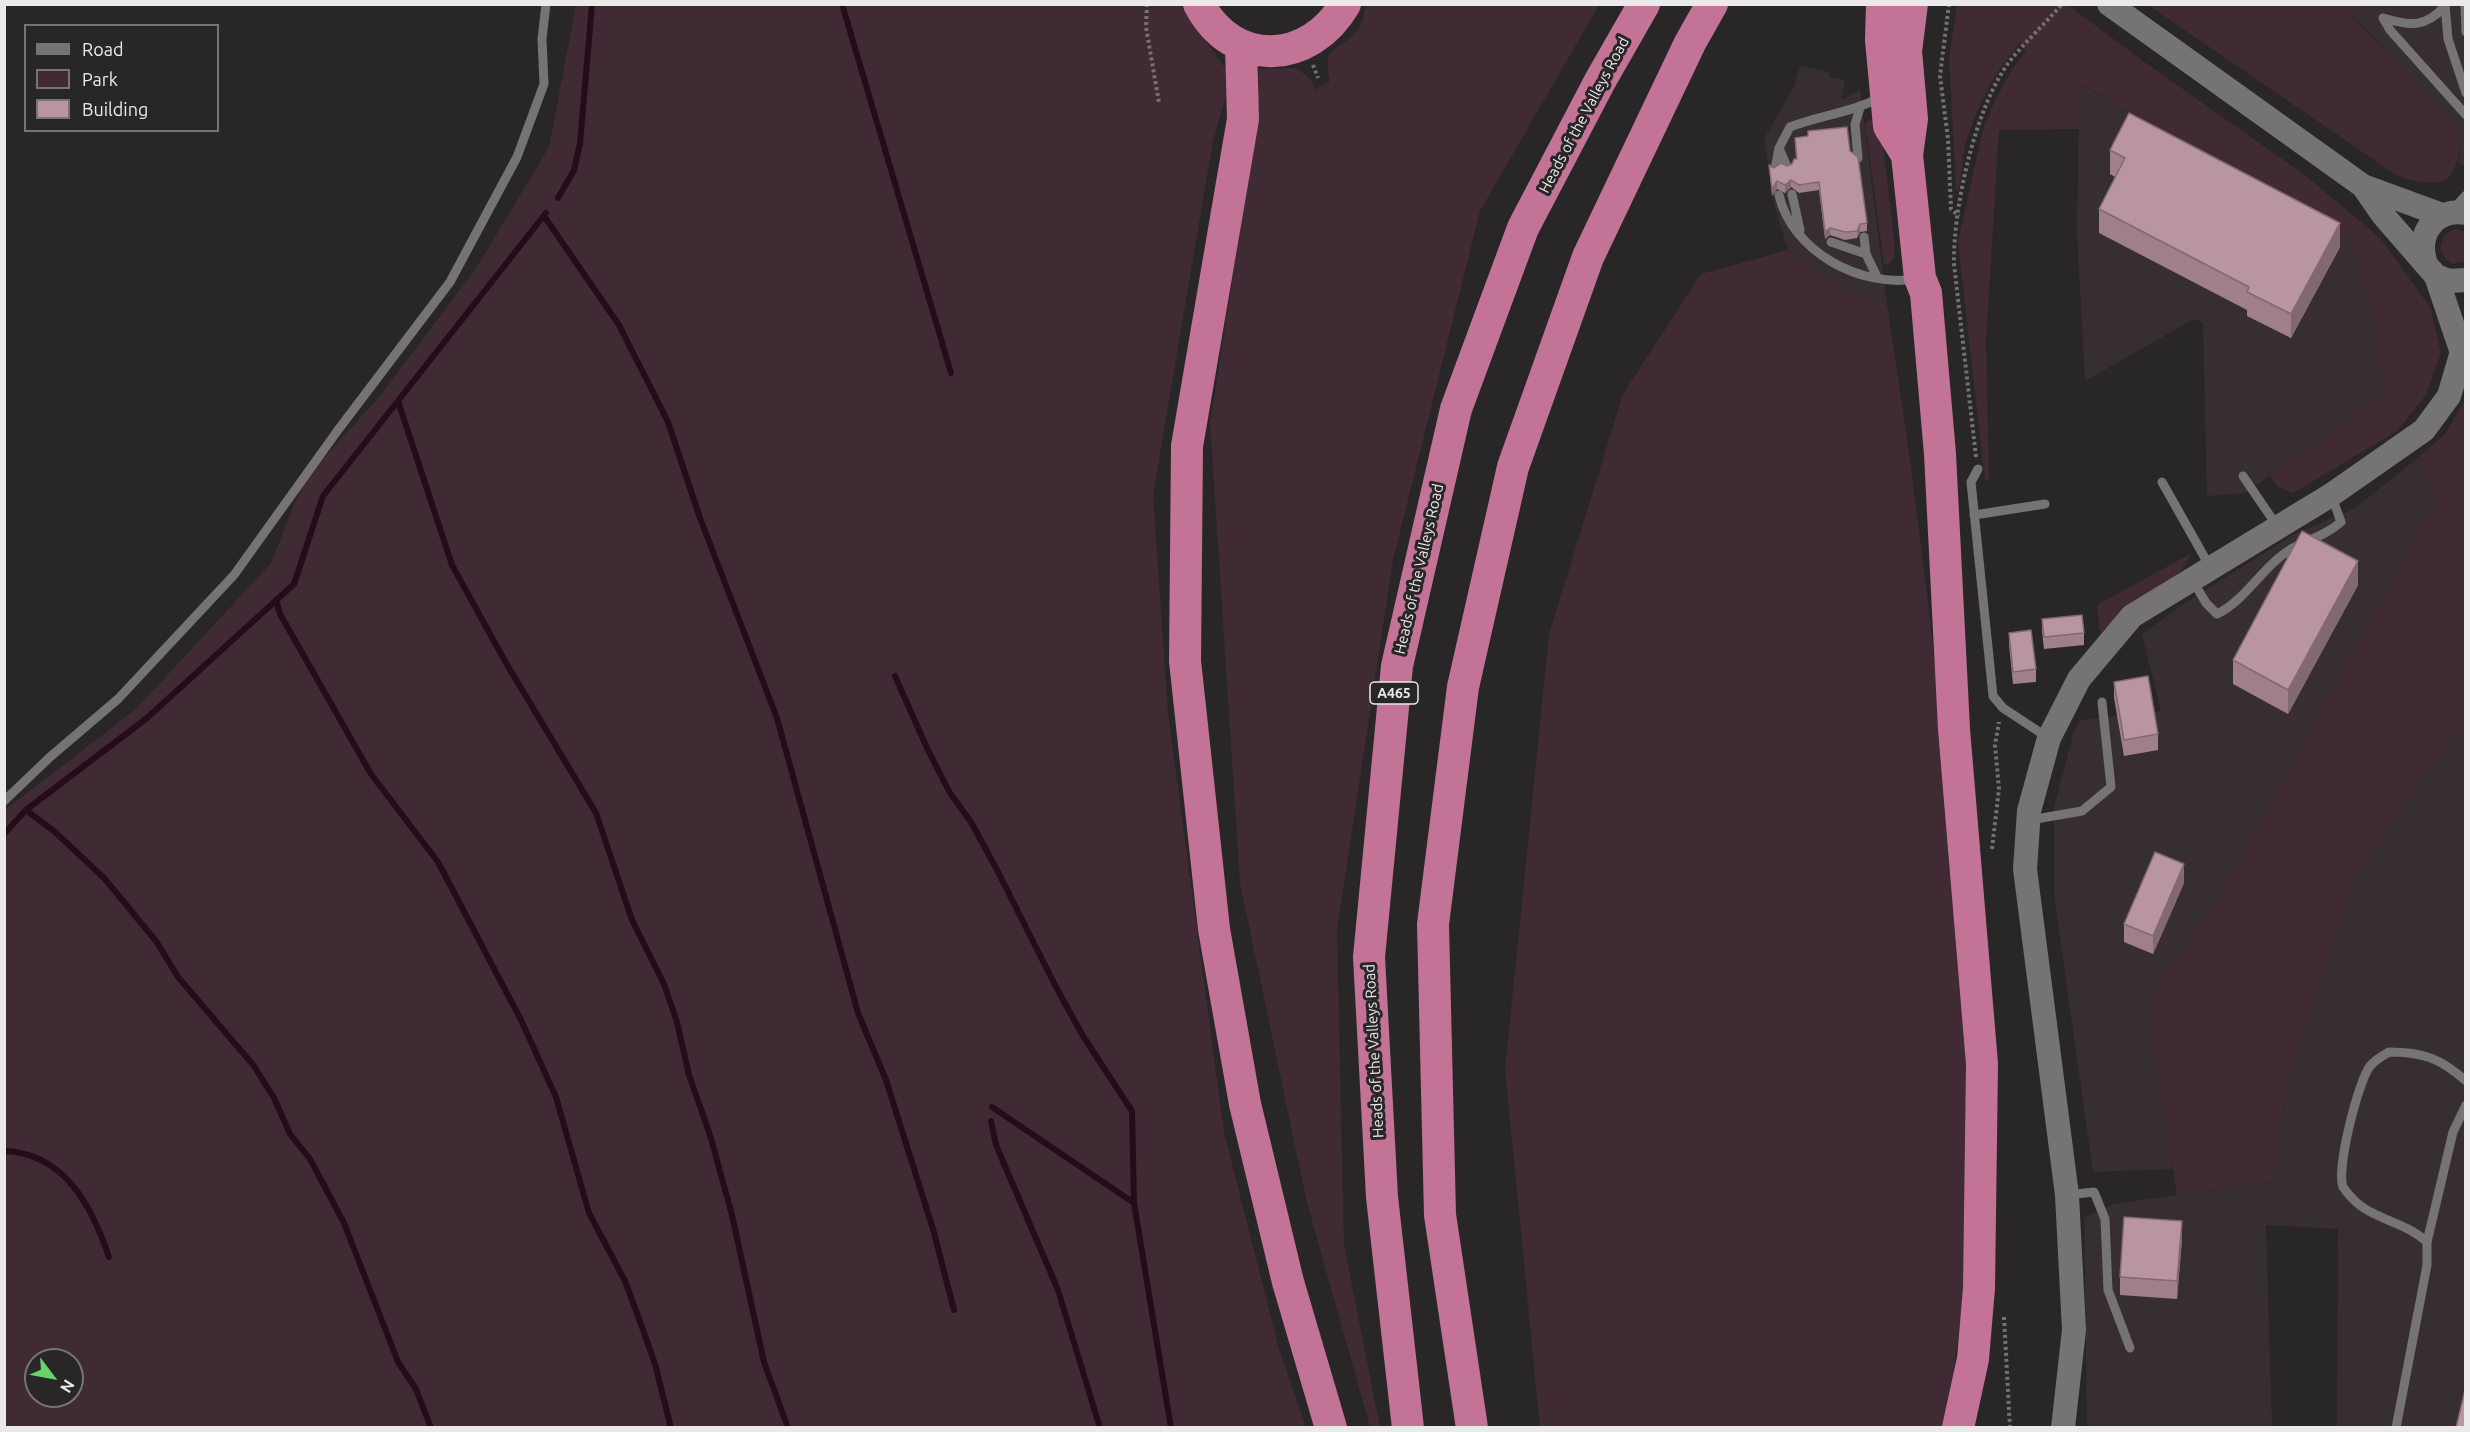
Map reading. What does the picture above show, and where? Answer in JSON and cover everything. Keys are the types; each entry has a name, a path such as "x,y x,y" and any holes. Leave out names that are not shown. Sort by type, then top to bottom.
{"highway":[{"path":"1199,4 1215,28 1241,46 1263,51 1285,51 1306,44 1323,34 1336,20 1345,4"},
{"name":"Heads of the Valleys Road","path":"1408,1428 1382,1197 1369,957 1397,666 1456,409 1523,228 1600,81 1644,4"},
{"path":"1472,1428 1440,1215 1433,924 1463,687 1513,467 1584,268 1690,43 1712,4"},
{"path":"1882,4 1881,39 1872,102 1907,155"},
{"path":"1912,4 1906,51 1912,119 1907,155 1920,278 1926,293 1938,422 1954,729 1982,1064 1979,1288 1973,1359 1958,1428"},
{"path":"1241,46 1243,119 1187,446 1185,661 1214,929 1245,1104 1288,1282 1331,1428"}],"street":[{"path":"2109,4 2363,186 2384,215 2431,268 2449,281 2466,280"},
{"path":"2363,186 2452,214"},
{"path":"2063,1428 2074,1330 2067,1195 2025,869 2028,820 2039,767 2049,738 2079,679 2132,616 2331,495 2424,430 2448,396 2463,344 2431,268 2423,240 2433,221 2452,214"}],"lane":[{"path":"4,801 50,757 118,699 234,575 338,430 450,282 517,157 544,84 542,39 546,4"},
{"path":"2465,4 2466,32"},
{"path":"2444,6 2448,39 2466,93"},
{"path":"2444,6 2432,20 2414,24 2384,18 2390,30 2466,115"},
{"path":"1775,169 1779,148 1790,127 1872,102"},
{"path":"1858,158 1855,124 1872,102"},
{"path":"1779,148 1787,167"},
{"path":"1792,194 1802,238"},
{"path":"1779,195 1781,204 1802,238 1824,259 1848,270 1896,282 1920,278"},
{"path":"2452,214 2466,195"},
{"path":"1864,237 1866,254 1877,277"},
{"path":"1854,238 1855,249"},
{"path":"1831,242 1841,243 1866,254"},
{"path":"1978,469 1971,482 1993,696 2003,708 2049,738"},
{"path":"2243,476 2277,526"},
{"path":"2162,482 2201,573 2212,610 2217,614 2233,606 2249,586 2289,550 2340,522 2331,495"},
{"path":"1974,515 2045,504"},
{"path":"2028,820 2082,811 2111,787 2102,702"},
{"path":"2427,1242 2413,1229 2370,1213 2352,1198 2343,1186 2342,1171 2352,1114 2370,1065 2389,1052 2432,1056 2466,1081"},
{"path":"2396,1428 2427,1265 2427,1242 2453,1132 2466,1105"},
{"path":"2067,1195 2094,1192 2105,1219 2108,1290 2130,1348"}],"path":[{"path":"1147,4 1146,27 1159,103"},
{"path":"1949,4 1940,76 1948,139 1951,209 1959,216"},
{"path":"1978,469 1954,264 1954,238 1970,150 1982,112 2000,77 2062,4"}],"shaded area":[{"path":"2362,5 2465,5 2465,166 2459,163 2462,136 2352,14"},
{"path":"1800,66 1830,72 1829,77 1845,80 1841,100 1860,90 1887,305 1844,291 1814,272 1788,250 1774,204 1764,139 1794,87"},
{"path":"2082,85 2351,240 2370,312 2385,385 2380,397 2245,493 2207,496 2203,323 2194,319 2085,381 2077,234 2079,106"},
{"path":"2420,456 2437,498 2224,889 2147,1001 2173,1169 2093,1172 2054,895 2054,808 2074,731 2080,720 2161,711 2142,635 2180,606 2294,534 2354,509"},
{"path":"2454,732 2465,738 2465,1427 2337,1427 2338,1229 2266,1225 2272,1427 2087,1427 2084,1218 2113,1204 2272,1182 2290,1070 2354,881"}],"green space":[{"path":"576,5 1180,5 1225,68 1226,96 1213,141 1153,495 1168,713 1224,1132 1279,1349 1306,1427 5,1428 5,810 136,709 271,563 304,480 380,396 475,270 549,147"},
{"path":"1366,5 1599,5 1480,211 1393,560 1337,930 1344,1245 1380,1427 1370,1427 1306,1199 1240,883 1210,423 1257,123 1259,69 1296,68 1312,80 1314,90 1330,81 1328,59 1335,48 1353,36 1359,28"},
{"path":"1957,5 2068,5 2306,176 2380,238 2430,307 2441,353 2426,395 2397,431 2293,493 2278,487 2270,475 2380,397 2385,385 2370,312 2351,240 2083,85 2079,129 1999,130 1986,340 1989,479 1985,481 1958,242 1983,129 1996,98 2013,68 2026,51 2019,44 2001,67 1986,92 1965,146 1956,191 1949,57"},
{"path":"2148,5 2362,5 2352,15 2462,136 2452,173 2446,179 2427,183 2399,177"},
{"path":"1869,119 1881,129 1895,247 1894,258 1888,265 1884,264 1865,124"},
{"path":"2456,229 2465,231 2465,262 2452,264 2446,260 2440,248 2444,235"},
{"path":"1788,250 1834,283 1887,305 1909,457 1937,684 1951,837 1968,1094 1968,1230 1964,1287 1944,1427 1540,1428 1505,1069 1549,634 1623,394 1701,274"},
{"path":"2465,400 2465,738 2454,732 2354,881 2290,1070 2272,1182 2177,1195 2147,1001 2224,889 2437,498 2420,456 2445,434"},
{"path":"2192,553 2184,566 2163,587 2123,614 2100,634 2097,605"}],"building":[{"path":"2129,113 2340,223 2291,314 2247,292 2249,287 2099,209 2125,158 2110,150"},
{"path":"1847,127 1850,151 1858,157 1867,223 1860,224 1857,231 1845,232 1830,228 1825,232 1819,182 1799,185 1791,180 1785,185 1777,181 1772,189 1769,165 1774,168 1781,163 1787,166 1792,164 1794,159 1797,159 1795,138 1808,136 1808,131"},
{"path":"2302,531 2358,561 2288,690 2233,660"},
{"path":"2082,615 2084,633 2044,637 2042,619"},
{"path":"2031,630 2036,669 2013,672 2009,633"},
{"path":"2148,676 2158,734 2124,740 2114,682"},
{"path":"2155,852 2184,864 2153,936 2124,924"},
{"path":"2124,1217 2182,1221 2177,1281 2120,1277"},
{"path":"2466,1386 2466,1428 2456,1428"}],"waterway":[{"path":"558,198 574,170 580,144 592,4"},
{"path":"842,4 951,373"},
{"path":"4,834 26,810 147,718 294,584 323,496 546,213"},
{"path":"544,216 619,325 668,422 700,518 777,718 858,1013 886,1080 933,1229 954,1310"},
{"path":"398,401 452,565 506,663 596,813 632,920 664,984 732,1215 764,1362 788,1428"},
{"path":"276,600 280,614 371,774 438,862 521,1020 556,1097 589,1213 625,1281 642,1327 655,1364 671,1428"},
{"path":"895,676 950,793 971,822 1083,1036 1132,1111 1134,1203 1171,1428"},
{"path":"26,810 55,832 104,878 156,941 178,977 254,1066 274,1098 290,1134 310,1159 344,1223 398,1362 416,1389 431,1428"},
{"path":"992,1107 1134,1203"},
{"path":"991,1121 996,1145 1058,1290 1100,1428"},
{"path":"4,1151 25,1154 44,1161 60,1172 84,1202 109,1257"}]}
